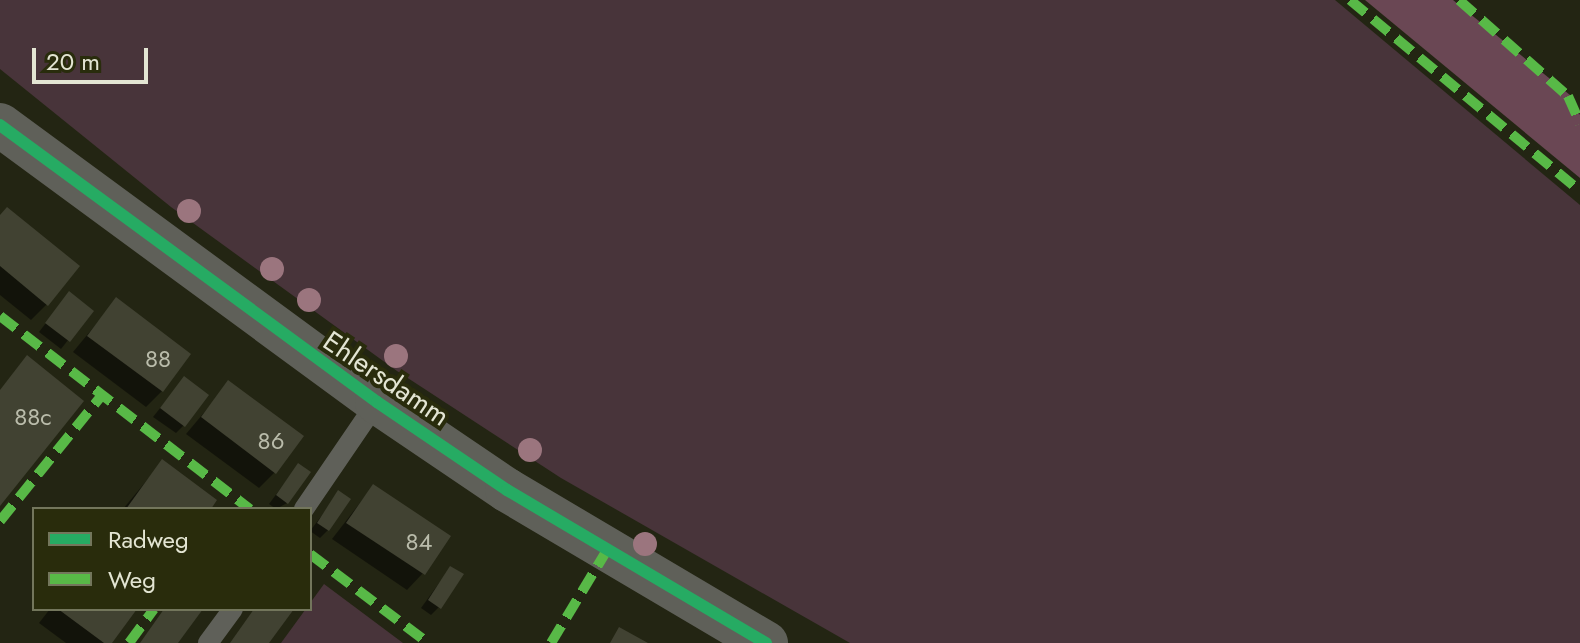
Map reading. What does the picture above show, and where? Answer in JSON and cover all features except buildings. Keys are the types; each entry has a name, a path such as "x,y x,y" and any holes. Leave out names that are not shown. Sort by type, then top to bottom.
{"street":[{"name":"Ehlersdamm","path":"0,125 377,402 507,490 766,643"}],"lane":[{"path":"305,507 377,402"},
{"path":"208,643 232,611"}],"shaded area":[{"path":"0,0 1335,0 1580,205 1580,643 850,643 561,478 397,371 171,207 0,69"},
{"path":"1365,0 1453,0 1570,95 1580,115 1580,178"},
{"path":"324,584 403,643 281,643 304,611 312,611 312,600"}],"marked path":[{"path":"1350,0 1580,191"},
{"path":"1459,0 1568,96 1580,123"},
{"path":"0,316 247,507"},
{"path":"0,521 102,395"},
{"path":"551,643 607,550"},
{"path":"312,556 428,643"},
{"path":"129,643 153,611"}],"cycle path":[{"path":"0,125 377,402 507,490 766,643"}]}
